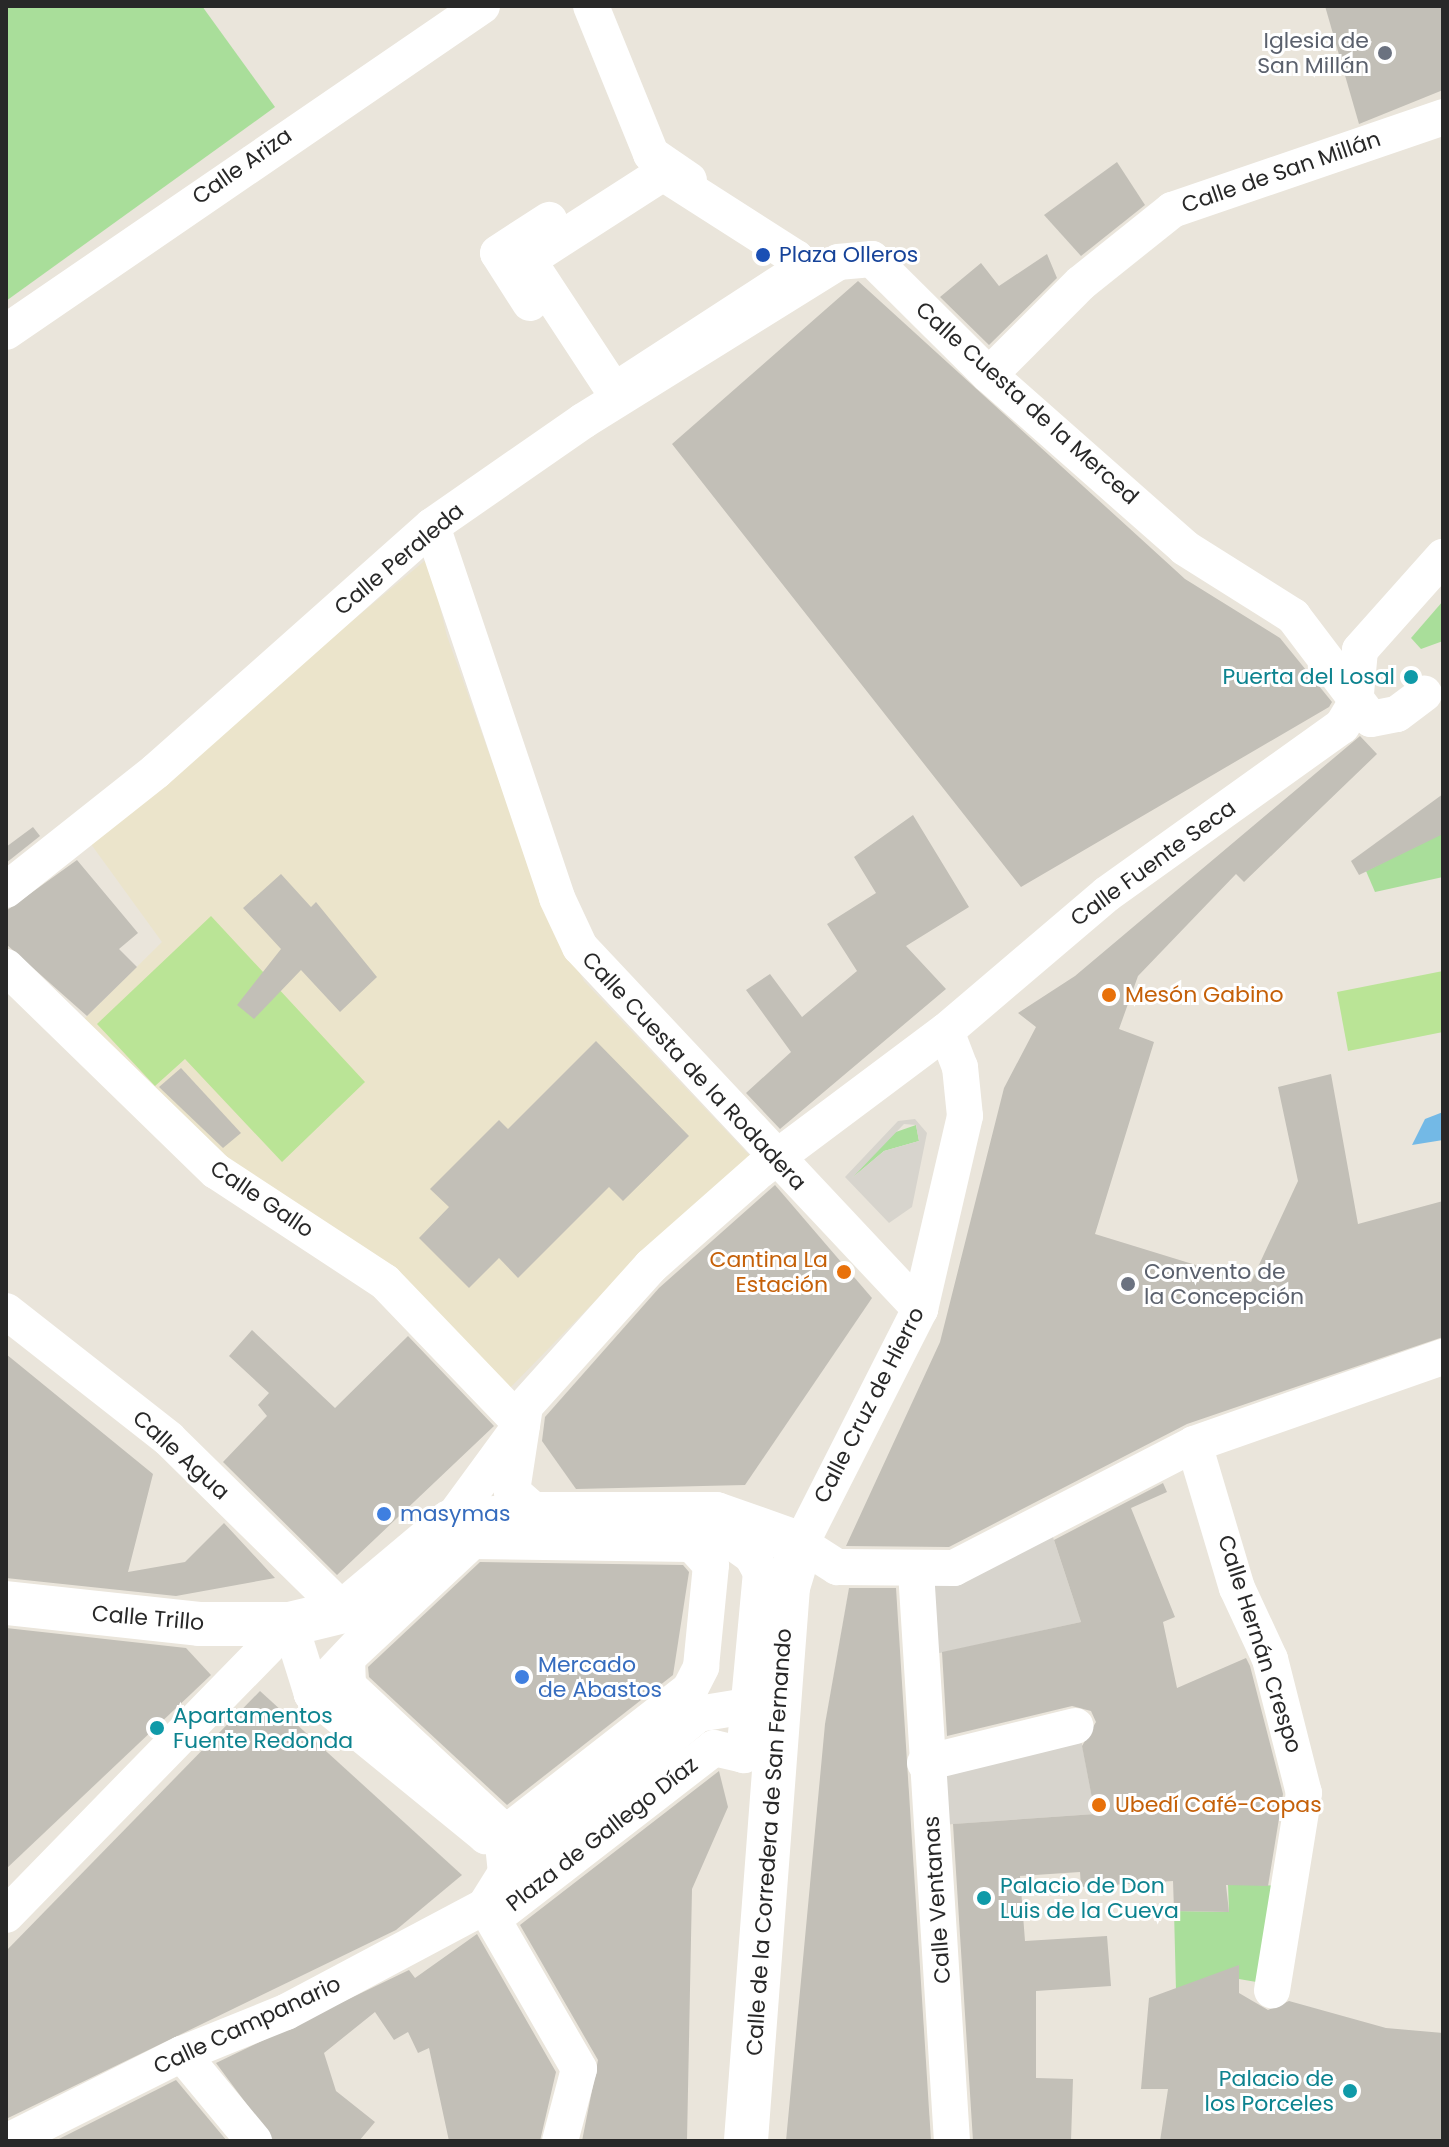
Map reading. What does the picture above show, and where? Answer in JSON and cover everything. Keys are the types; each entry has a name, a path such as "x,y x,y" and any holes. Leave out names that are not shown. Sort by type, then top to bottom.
{"street":[{"name":"Calle Ariza","path":"6,332 482,6"},
{"path":"591,6 646,143 820,267"},
{"name":"Calle de San Millán","path":"989,375 1081,283 1172,210 1443,117"},
{"path":"600,412 498,253 646,143"},
{"path":"663,173 796,258 794,274 614,391 528,260 663,173"},
{"name":"Calle Cuesta de la Merced","path":"820,267 872,259 989,375 1185,548 1293,616 1371,719 1382,719 1424,694"},
{"name":"Calle Peraleda","path":"6,890 156,771 432,526 820,267"},
{"name":"Calle Cuesta de la Rodadera","path":"432,526 557,898 580,947 774,1160 920,1309"},
{"path":"1356,696 1360,650 1443,557"},
{"name":"Calle Fuente Seca","path":"522,1425 525,1406 651,1266 774,1160 946,1031 1107,894 1342,726 1356,696"},
{"name":"Calle Gallo","path":"6,967 216,1171 385,1282 522,1425"},
{"name":"Calle Cruz de Hierro","path":"801,1544 920,1309 965,1116 960,1067 946,1031"},
{"name":"Calle Agua","path":"6,1311 169,1439 344,1611"},
{"path":"450,1522 538,1514 716,1514 801,1544 837,1567 916,1571 954,1568 1046,1516 1194,1444 1443,1357"},
{"path":"522,1425 512,1491 538,1514"},
{"path":"6,1915 290,1624 344,1611 450,1522 470,1485 522,1425"},
{"name":"Calle Hernán Crespo","path":"1194,1444 1237,1588 1270,1659 1302,1780 1304,1805 1272,1990"},
{"name":"Plaza de Gallego Díaz","path":"466,1531 717,1531 752,1556 761,1572 764,1703 744,1755 714,1748 498,1915 506,1873 502,1836 690,1689 701,1667 711,1565 692,1544 472,1541 347,1658 348,1686 496,1824 486,1836 312,1694 466,1531"},
{"name":"Calle de la Corredera de San Fernando","path":"746,2141 764,1703 788,1587 801,1544"},
{"name":"Calle Ventanas","path":"916,1571 918,1659 952,2141"},
{"name":"Calle Trillo","path":"6,1603 199,1624 290,1624"},
{"name":"Plaza de Gallego Díaz","path":"290,1624 312,1694 506,1873"},
{"name":"Plaza de Gallego Díaz","path":"485,1906 506,1873 698,1714 764,1703"},
{"path":"925,1763 1076,1726"},
{"path":"485,1906 579,2069 560,2141"},
{"name":"Calle Campanario","path":"17,2139 182,2054 286,2012 485,1906"},
{"path":"182,2054 254,2141"}],"shaded area":[{"path":"428,558 447,636 546,912 584,981 750,1156 642,1253 503,1395 215,1154 81,1022 162,942 88,840"},
{"path":"915,1119 927,1133 912,1207 889,1223 845,1177 898,1121","holes":["904,1124 916,1125 919,1141 884,1151 852,1178"]},
{"path":"1044,1510 1081,1622 926,1656 925,1560 953,1557"},
{"path":"1080,1734 1095,1814 940,1825 937,1746"}],"green space":[{"path":"6,6 202,6 275,107 6,301"},
{"path":"1443,601 1443,641 1421,649 1411,638"},
{"path":"1443,833 1443,877 1375,892 1366,871"},
{"path":"211,916 365,1082 282,1162 185,1059 155,1086 97,1024"},
{"path":"1443,971 1443,1032 1348,1051 1337,992"},
{"path":"916,1125 919,1141 884,1151 852,1178 893,1133"},
{"path":"1228,1884 1284,1886 1268,1984 1239,1979 1176,1991 1174,1911 1229,1912"}],"water":[{"path":"1443,1112 1443,1140 1412,1145 1425,1119"}],"building":[{"name":"Iglesia de San Millán","path":"1325,6 1443,6 1443,90 1359,124"},
{"path":"1117,162 1145,205 1081,256 1044,215"},
{"path":"1047,254 1057,278 989,345 940,297 981,263 999,286"},
{"path":"858,281 1185,579 1280,638 1332,702 1329,707 1021,887 672,444"},
{"path":"1360,736 1377,754 1244,882 1236,874 1138,976 1119,1029 1154,1042 1095,1234 1251,1282 1298,1181 1278,1087 1331,1074 1358,1224 1443,1201 1443,1337 1187,1424 949,1547 846,1546 940,1342 1004,1088 1036,1027 1018,1013 1075,976"},
{"path":"1443,794 1443,834 1359,875 1351,861"},
{"path":"913,815 969,907 906,946 946,989 780,1129 746,1093 791,1052 746,990 770,974 802,1017 857,971 827,924 876,893 854,857"},
{"path":"33,827 40,836 6,863 6,847"},
{"path":"77,860 138,933 119,949 137,967 87,1016 6,944 6,911"},
{"path":"281,874 311,907 316,902 377,977 340,1012 301,970 254,1019 237,1005 281,949 243,908"},
{"path":"596,1041 689,1136 623,1201 609,1187 518,1278 499,1258 469,1288 419,1238 449,1207 430,1189 499,1120 508,1129"},
{"path":"181,1068 241,1133 223,1148 159,1087"},
{"path":"775,1185 872,1298 745,1485 576,1489 542,1441 545,1417 659,1288"},
{"path":"252,1330 335,1408 408,1336 494,1426 337,1575 223,1462 267,1416 258,1405 269,1393 229,1356"},
{"path":"6,1354 153,1474 128,1572 185,1562 224,1523 275,1578 176,1596 6,1578"},
{"path":"1163,1483 1167,1492 1131,1508 1175,1617 1163,1622 1177,1688 1246,1658 1250,1666 1283,1794 1268,1886 1226,1885 1229,1912 1174,1911 1173,1881 1081,1887 1080,1872 1020,1876 1025,1941 1107,1936 1111,1986 1036,1991 1036,2078 1073,2079 1071,2141 973,2141 953,1824 1095,1814 1082,1746 1096,1722 1091,1711 1072,1706 947,1736 942,1652 1081,1622 1054,1540"},
{"name":"Mercado de Abastos","path":"480,1562 683,1565 689,1572 673,1675 507,1805 369,1677 368,1667"},
{"path":"849,1588 896,1588 931,2141 786,2141 825,1724"},
{"path":"6,1628 186,1648 211,1675 6,1869"},
{"path":"260,1691 462,1875 396,1930 6,2119 6,1951"},
{"path":"719,1771 728,1807 692,1889 687,2141 582,2141 598,2060 520,1925"},
{"path":"477,1934 556,2072 540,2141 449,2141 429,2048 418,2053 408,2032 394,2040 375,2012 324,2053 336,2091 375,2122 359,2141 274,2141 216,2063 409,1970 415,1978"},
{"path":"1239,1965 1239,1993 1268,2010 1289,2001 1386,2028 1443,2033 1443,2141 1160,2141 1168,2089 1141,2089 1149,1998"},
{"path":"176,2080 227,2141 55,2141"}],"place":[{"name":"Iglesia de San Millán","path":"1385,53"},
{"name":"Plaza Olleros","path":"763,255"},
{"name":"Puerta del Losal","path":"1411,677"},
{"name":"Mesón Gabino","path":"1109,995"},
{"name":"Cantina La Estación","path":"844,1272"},
{"name":"Convento de la Concepción","path":"1128,1284"},
{"name":"masymas","path":"384,1514"},
{"name":"Mercado de Abastos","path":"522,1677"},
{"name":"Apartamentos Fuente Redonda","path":"157,1728"},
{"name":"Ubedí Café-Copas","path":"1099,1805"},
{"name":"Palacio de Don Luis de la Cueva","path":"984,1898"},
{"name":"Palacio de los Porceles","path":"1350,2091"}]}
